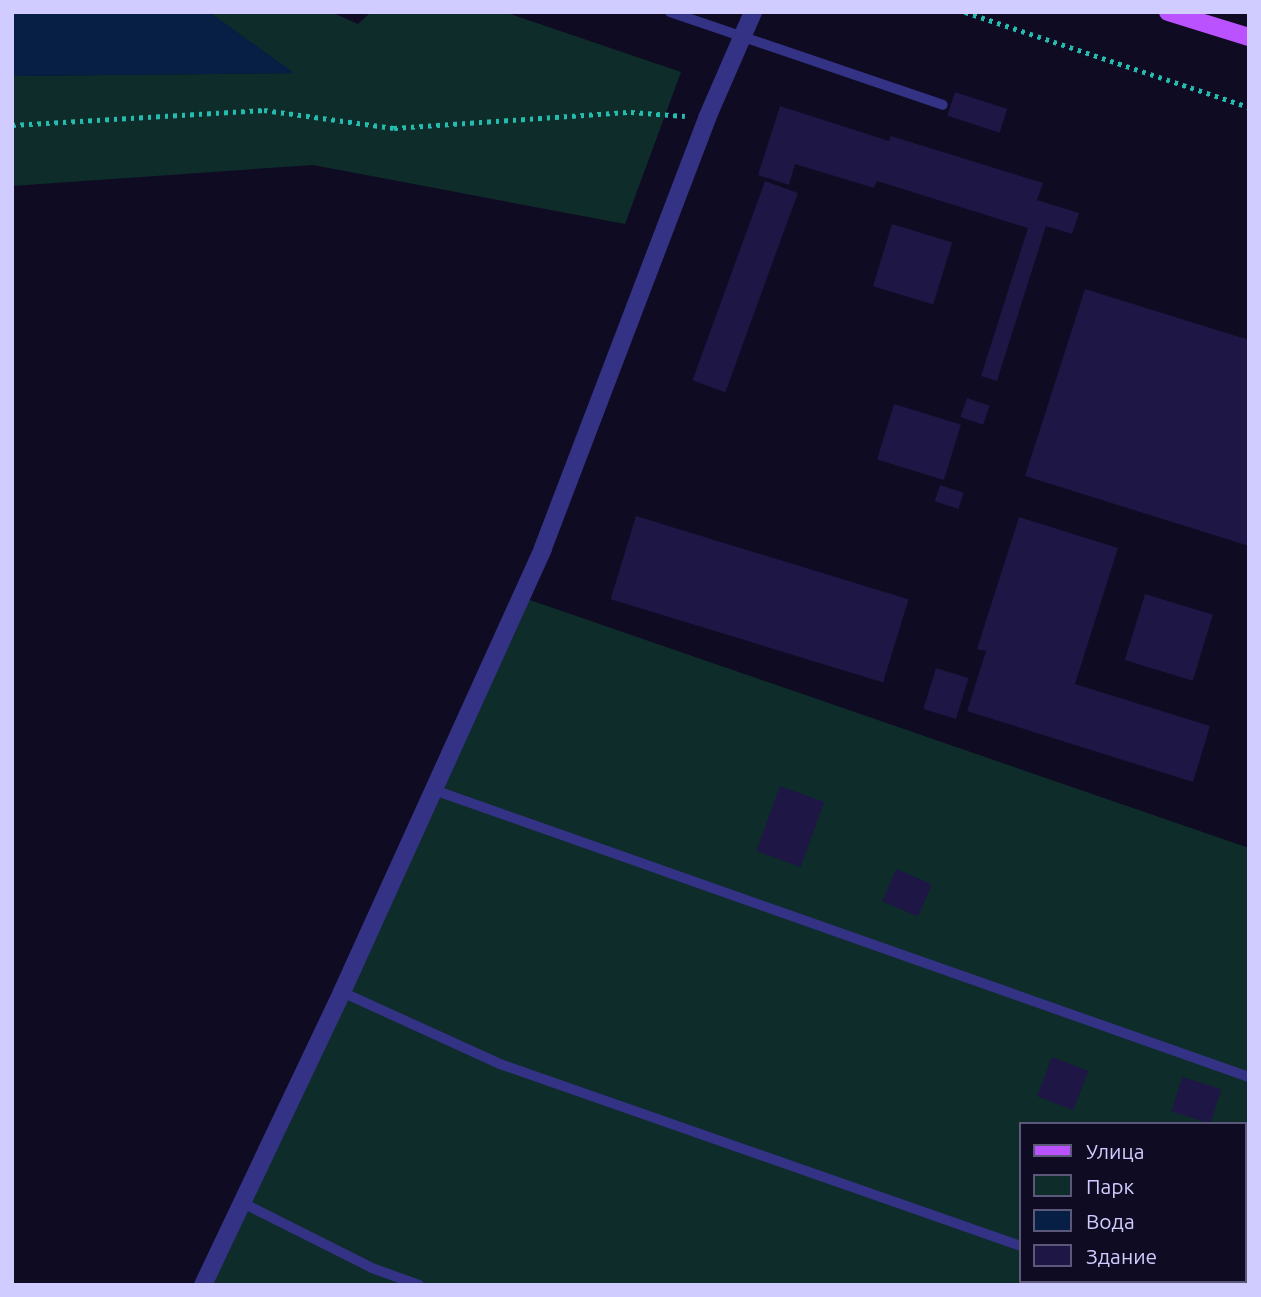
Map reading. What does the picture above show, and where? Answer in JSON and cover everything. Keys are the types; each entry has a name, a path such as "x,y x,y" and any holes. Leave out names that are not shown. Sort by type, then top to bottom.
{"main road":[{"path":"1168,12 1249,37"}],"street":[{"path":"203,1285 342,992 543,548 707,118 753,12"}],"lane":[{"path":"670,12 943,105"},
{"path":"435,790 1249,1077"},
{"path":"342,992 500,1064 1020,1246"},
{"path":"243,1203 372,1268 419,1285"}],"path":[{"path":"965,12 1249,107"},
{"path":"12,125 264,110 394,128 631,112 707,118"}],"green space":[{"path":"209,12 331,12 358,24 371,12 504,12 681,72 625,224 313,165 12,186 12,76 293,73"},
{"path":"527,599 1249,848 1249,1285 212,1285"}],"water":[{"path":"12,12 209,12 294,73 12,76"}],"building":[{"path":"955,92 1007,109 1000,133 947,116"},
{"path":"780,106 889,141 891,136 1043,183 1037,200 1079,213 1072,234 1046,226 997,381 981,376 1028,228 877,181 874,188 795,164 789,185 758,175"},
{"path":"765,181 798,193 725,392 692,380"},
{"path":"892,224 952,242 933,305 873,286"},
{"path":"1085,289 1249,340 1249,546 1025,476"},
{"path":"967,398 990,406 983,425 960,417"},
{"path":"894,404 961,424 944,480 877,459"},
{"path":"940,485 964,493 959,509 935,501"},
{"path":"636,516 909,599 883,683 611,599"},
{"path":"1019,517 1118,548 1075,684 1210,726 1193,782 967,711 986,651 977,649"},
{"path":"1145,594 1213,615 1193,681 1125,660"},
{"path":"936,668 969,678 956,719 923,709"},
{"path":"780,786 824,802 801,867 756,851"},
{"path":"896,869 932,884 918,916 882,901"},
{"path":"1052,1057 1088,1071 1073,1110 1037,1096"},
{"path":"1182,1077 1221,1089 1211,1122 1171,1111"},
{"path":"1044,1283 1073,1283 1072,1285"}]}
